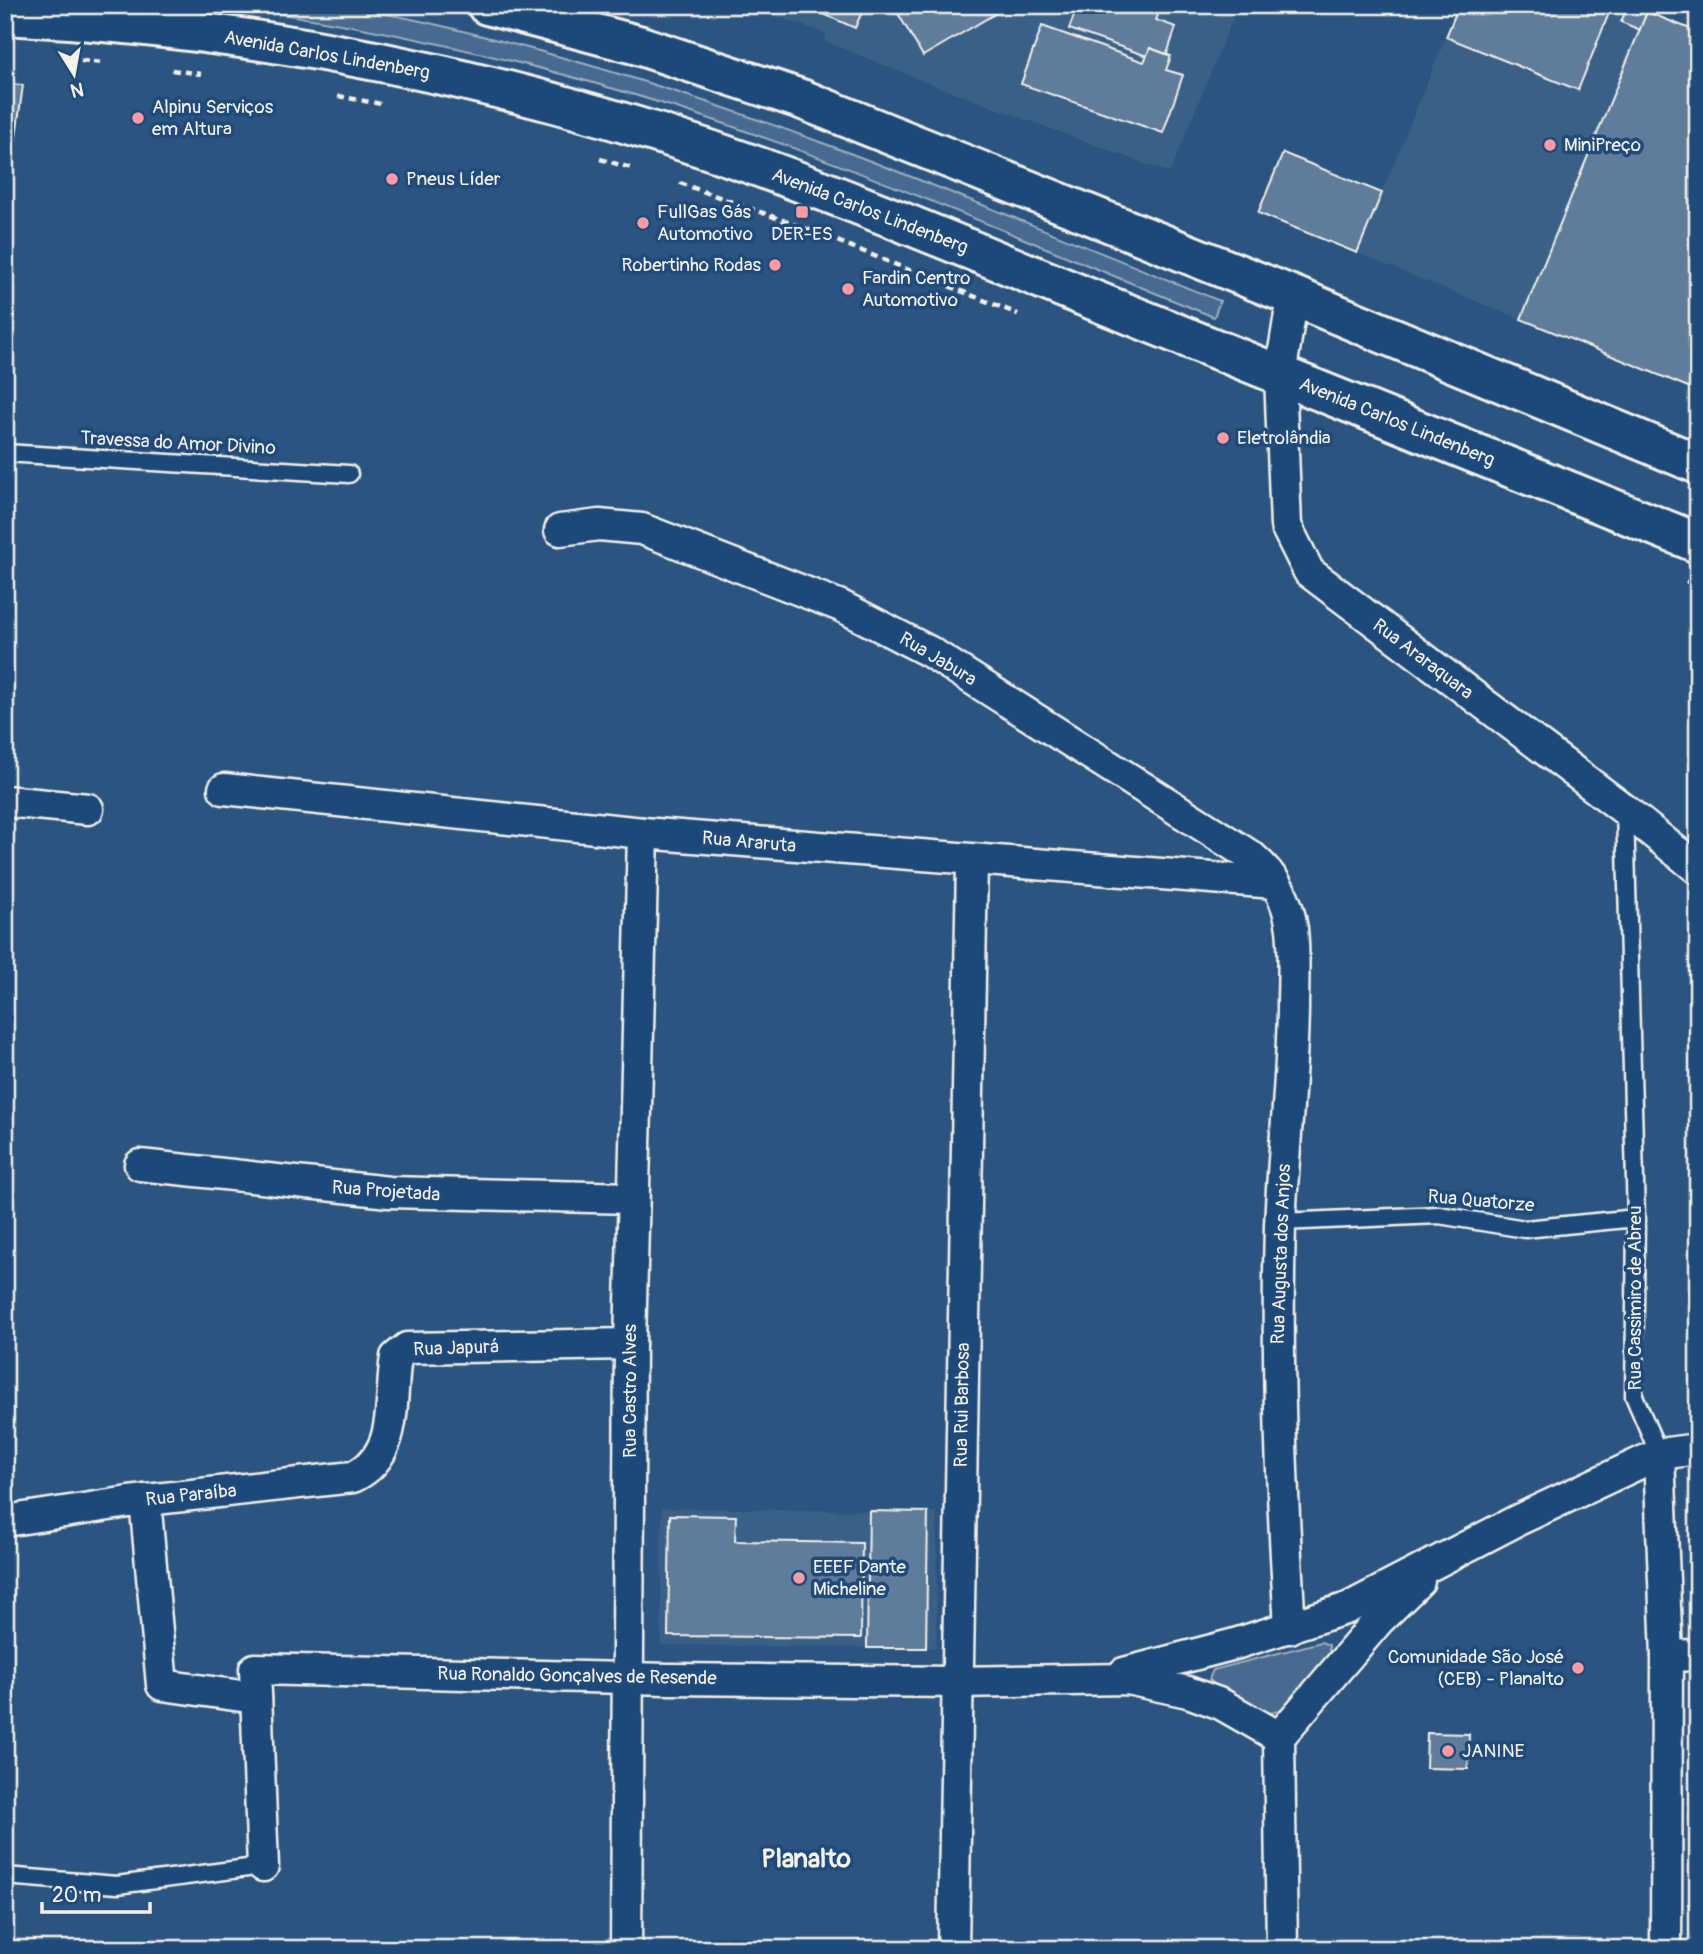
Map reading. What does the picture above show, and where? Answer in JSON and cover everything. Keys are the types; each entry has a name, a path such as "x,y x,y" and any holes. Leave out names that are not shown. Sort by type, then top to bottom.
{"main road":[{"path":"487,5 660,52 801,99 1293,296 1698,464"},
{"name":"Avenida Carlos Lindenberg","path":"5,15 126,24 291,46 454,78 562,105 669,137 811,187 1698,543"}],"street":[{"name":"Rua Araraquara","path":"1293,296 1280,375 1286,526 1309,572 1625,810 1698,869"},
{"name":"Rua Jabura","path":"560,530 618,525 653,532 804,590 886,628 930,652 1252,857 1275,883"},
{"name":"Rua Araruta","path":"224,789 643,833 1275,883"},
{"path":"5,801 88,808"},
{"name":"Rua Castro Alves","path":"626,1949 630,1678 630,1344 643,833"},
{"name":"Rua Rui Barbosa","path":"953,1949 972,861"},
{"name":"Rua Augusta dos Anjos","path":"1275,883 1282,894 1290,922 1293,994 1280,1222 1279,1440 1290,1628"},
{"name":"Rua Projetada","path":"140,1165 389,1192 633,1198"},
{"name":"Rua Japurá","path":"374,1464 387,1441 396,1357 407,1348 630,1344"},
{"name":"Rua Ronaldo Gonçalves de Resende","path":"1096,1677 1192,1656 1290,1628 1331,1613 1659,1454 1698,1449"},
{"name":"Rua Cassimiro de Abreu","path":"1659,1454 1667,1656 1666,1949"},
{"name":"Rua Paraíba","path":"5,1521 145,1500 342,1479 354,1477 374,1464"},
{"path":"145,1500 162,1685 256,1698"},
{"name":"Rua Ronaldo Gonçalves de Resende","path":"263,1866 254,1669 957,1682 1096,1677 1127,1679 1188,1692 1221,1704 1279,1737 1345,1659 1415,1585 1453,1553"},
{"path":"1331,1613 1351,1630 1350,1651 1345,1659"},
{"path":"1667,1656 1698,1655"},
{"path":"1188,1692 1182,1676 1183,1668 1192,1656"},
{"path":"1279,1737 1282,1949"}],"lane":[{"name":"Travessa do Amor Divino","path":"5,453 349,474"},
{"name":"Rua Cassimiro de Abreu","path":"1625,810 1636,1218 1634,1396 1659,1454"},
{"name":"Rua Quatorze","path":"1280,1222 1438,1215 1525,1229 1636,1218"},
{"path":"5,1876 117,1885 263,1866"}],"path":[{"path":"67,60 108,64"},
{"path":"162,69 203,75"},
{"name":"Avenida Carlos Lindenberg","path":"324,93 391,106"},
{"path":"591,156 643,172"},
{"name":"Avenida Carlos Lindenberg","path":"669,180 810,230 1031,319"}],"shaded area":[{"path":"312,4 379,12 436,24 632,78 887,167 1220,301 1214,317 813,155 621,91 450,46 335,23 219,5"},
{"path":"744,5 1238,5 1170,173 939,87 824,41 827,34"},
{"name":"MiniPreço","path":"1459,5 1631,5 1698,32 1698,391 1357,253"},
{"name":"EEEF Dante Micheline","path":"662,1508 937,1512 936,1648 661,1645"},
{"path":"1321,1642 1329,1645 1329,1654 1294,1698 1278,1711 1270,1713 1216,1687 1209,1679 1213,1670"}],"building":[{"path":"822,5 865,5 855,28 819,12"},
{"path":"893,5 1010,5 923,56"},
{"path":"1078,5 1162,5 1156,20 1176,27 1167,54 1150,48 1147,56 1069,29"},
{"path":"1459,5 1590,5 1609,13 1578,90 1446,37"},
{"path":"1628,5 1647,12 1640,30 1621,22"},
{"path":"1647,12 1698,32 1698,391 1521,319"},
{"path":"1042,26 1144,62 1150,48 1171,56 1166,70 1183,75 1163,133 1021,84"},
{"path":"5,84 23,85 5,217"},
{"path":"1283,153 1382,193 1357,253 1258,213"},
{"path":"869,1511 928,1512 926,1648 867,1648"},
{"path":"670,1515 736,1516 735,1541 862,1543 861,1638 668,1636"},
{"name":"JANINE","path":"1427,1733 1469,1734 1468,1769 1426,1768"}],"place":[{"name":"Alpinu Serviços em Altura","path":"138,118"},
{"name":"MiniPreço","path":"1550,145"},
{"name":"Pneus Líder","path":"392,179"},
{"name":"DER-ES","path":"802,212"},
{"name":"FullGas Gás Automotivo","path":"643,223"},
{"name":"Robertinho Rodas","path":"775,265"},
{"name":"Fardin Centro Automotivo","path":"848,289"},
{"name":"Eletrolândia","path":"1223,438"},
{"name":"EEEF Dante Micheline","path":"799,1578"},
{"name":"Comunidade São José (CEB) - Planalto","path":"1578,1668"},
{"name":"JANINE","path":"1448,1751"}],"district":[{"name":"Planalto","path":"806,1859"}]}
